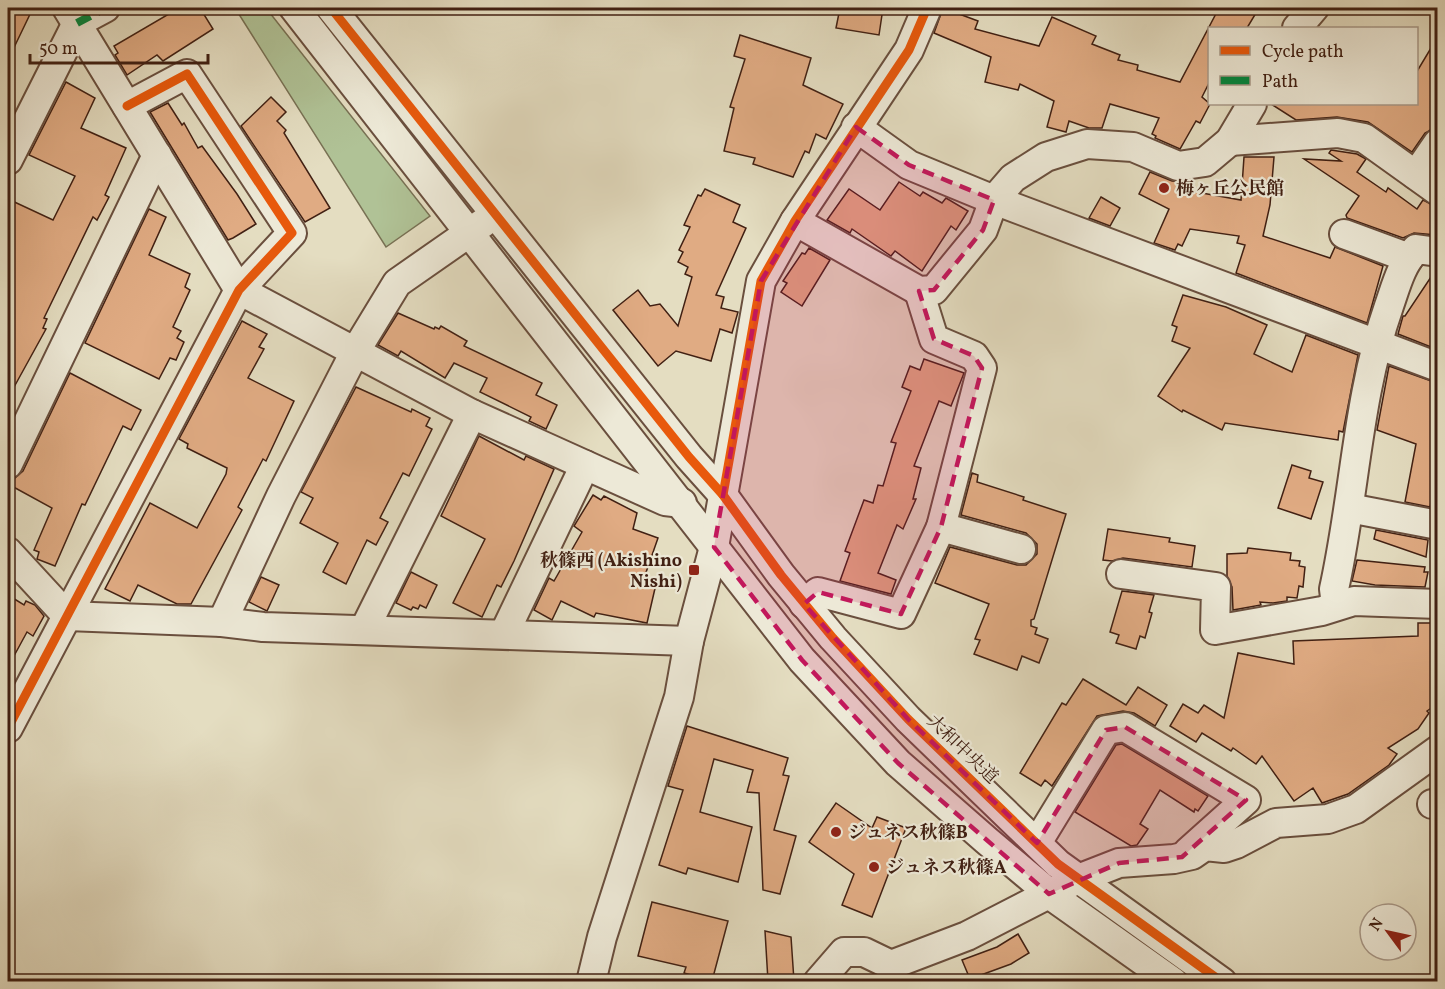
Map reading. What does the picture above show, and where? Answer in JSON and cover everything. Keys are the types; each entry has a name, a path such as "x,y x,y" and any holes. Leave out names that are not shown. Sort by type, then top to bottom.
{"street":[{"path":"72,15 105,8"},
{"path":"294,8 468,234 682,503 802,660 898,763 1049,894 1173,981"},
{"name":"大和中央道","path":"331,8 689,457 723,495 804,604 908,719 1037,843 1078,879 1222,981"},
{"path":"591,981 602,937 679,697 689,641 714,547 761,280 795,221 909,50 927,8"},
{"path":"1298,27 1314,8"},
{"path":"72,15 239,290 472,414 665,501 682,503"},
{"path":"8,160 72,15"},
{"path":"9,722 239,290 292,233 187,74 128,106"},
{"path":"795,221 919,291 934,290 983,230 994,200 1013,178 1046,157 1086,144 1133,147 1178,166 1205,162 1230,141 1251,105"},
{"path":"856,127 909,165 994,200 1437,367"},
{"path":"1230,141 1338,134 1355,136 1364,138 1426,183 1437,143"},
{"path":"8,464 157,155"},
{"path":"222,622 281,496 356,352 397,284 496,215"},
{"path":"1344,234 1409,258"},
{"path":"1336,605 1334,589 1376,343 1401,272 1409,258 1416,249 1437,252"},
{"path":"804,604 818,592 901,614 941,527 982,368 974,356 934,339 919,291"},
{"path":"364,630 472,414"},
{"path":"618,480 627,479 634,471 636,448"},
{"path":"504,634 585,465"},
{"path":"1349,508 1437,525"},
{"path":"941,527 1021,549"},
{"path":"8,552 67,616 222,622 263,627 689,641"},
{"path":"1121,574 1216,588 1215,630 1322,611 1336,605 1354,602 1437,604"},
{"path":"1037,843 1106,730 1125,727 1246,800 1182,857"},
{"path":"830,977 844,951 864,951 891,965 967,936 1078,879 1119,863 1182,857 1205,846 1224,848 1276,823 1328,819 1356,809 1437,750"}],"highlighted area":[{"path":"856,127 909,165 994,200 983,230 934,290 919,291 934,339 974,356 982,368 941,527 901,614 818,592 804,604 908,719 1037,843 1106,730 1125,727 1246,800 1182,857 1119,863 1049,894 898,763 802,660 714,547 761,281"}],"green space":[{"path":"235,8 266,8 430,216 386,247"}],"building":[{"path":"8,8 33,8 8,60"},
{"path":"179,8 200,8 213,29 163,61 157,55 127,75 115,55 118,53 114,46"},
{"path":"840,8 883,8 879,35 836,28"},
{"path":"943,8 978,21 975,29 1039,46 1052,17 1096,36 1092,44 1120,55 1118,60 1138,65 1137,70 1180,82 1208,29 1208,85 1202,97 1209,105 1200,123 1196,121 1180,149 1155,138 1156,136 1152,134 1159,118 1110,104 1102,128 1089,128 1069,121 1066,132 1047,127 1054,101 1020,84 1018,90 985,82 991,57 934,33"},
{"path":"1219,8 1259,8 1248,27 1209,27"},
{"path":"740,35 811,58 803,85 843,104 826,139 816,134 809,153 805,151 793,177 753,164 755,158 724,151 734,108 730,107 745,59 734,56"},
{"path":"1437,38 1437,127 1425,133 1412,152 1368,122 1337,117 1296,120 1273,105 1418,105 1418,70"},
{"path":"66,82 95,98 81,128 126,148 105,195 109,197 97,220 93,217 44,318 47,319 43,328 46,329 8,398 8,199 53,220 75,176 29,155"},
{"path":"271,97 286,112 277,121 286,130 284,133 330,208 305,222 241,126"},
{"path":"168,103 182,125 184,123 198,148 202,146 237,194 256,224 233,238 228,240 150,112"},
{"path":"1331,150 1357,154 1366,159 1357,172 1386,192 1388,188 1417,209 1423,200 1437,207 1437,235 1414,233 1403,238 1347,218 1346,215 1359,196 1304,159 1341,161 1329,153"},
{"path":"1244,157 1274,157 1270,205 1263,236 1330,258 1335,247 1383,266 1367,323 1236,273 1245,245 1237,243 1239,236 1190,229 1182,246 1178,244 1175,250 1154,243 1169,209 1139,194 1150,172 1172,181 1189,182 1185,190 1241,200"},
{"path":"899,182 920,196 923,192 942,203 946,198 968,211 956,230 951,226 922,271 895,251 891,256 852,229 850,233 827,220 849,189 880,210"},
{"path":"705,189 740,205 733,222 746,228 716,295 724,297 721,308 738,312 732,333 720,329 711,361 676,351 658,366 613,310 638,290 650,306 660,304 678,326 692,277 685,274 688,267 678,262 683,252 679,250 690,227 684,225 698,195 701,196"},
{"path":"1101,197 1120,208 1110,226 1089,218"},
{"path":"149,209 166,217 149,255 190,274 185,287 190,290 173,327 181,331 177,338 184,342 176,360 170,358 159,379 85,343"},
{"path":"809,248 830,260 802,306 781,292 787,283 783,281 802,253 805,254"},
{"path":"1437,268 1437,326 1431,347 1398,334 1403,316"},
{"path":"1183,295 1226,307 1267,325 1254,354 1292,372 1306,335 1358,355 1343,432 1339,431 1338,440 1225,423 1222,430 1183,410 1182,412 1158,396 1190,348 1172,341 1177,327 1172,325"},
{"path":"398,313 434,329 435,327 439,329 441,326 467,341 464,346 542,383 536,395 557,405 546,429 529,421 531,417 480,392 487,378 454,363 445,378 401,351 398,356 378,345"},
{"path":"242,321 267,334 259,347 264,349 248,378 294,401 266,461 263,459 238,507 242,510 191,604 177,604 138,585 130,601 105,589 150,503 197,528 226,474 227,468 187,448 188,444 179,439"},
{"path":"924,359 964,373 951,406 939,401 914,466 921,468 913,499 916,499 903,529 897,525 878,573 896,580 891,594 840,581 850,553 845,551 864,500 873,503 878,485 883,486 896,443 891,442 911,391 902,387 910,366 920,370"},
{"path":"1389,366 1437,383 1437,500 1432,499 1430,507 1405,502 1416,444 1377,430"},
{"path":"70,373 141,410 131,430 123,426 85,505 82,504 55,566 37,559 39,552 34,550 52,508 8,484 23,471"},
{"path":"356,387 411,412 412,409 430,418 426,426 432,429 409,476 403,473 380,518 388,522 376,545 367,540 346,584 323,572 338,543 300,523 313,498 301,492"},
{"path":"479,436 524,460 526,456 554,469 514,561 501,587 497,585 482,617 453,603 485,539 441,516"},
{"path":"1292,465 1311,471 1309,478 1323,482 1311,519 1278,508"},
{"path":"972,473 978,475 977,482 1066,514 1034,619 1031,620 1031,626 1037,628 1035,634 1048,639 1039,663 1022,656 1017,670 974,654 980,640 975,639 989,604 935,583 950,547 1017,565 1026,565 1037,554 1037,544 1026,533 961,515"},
{"path":"593,495 601,500 604,496 637,513 633,529 658,538 643,581 656,584 647,623 596,613 594,617 561,601 552,620 534,610 549,578 554,581 582,532 574,526"},
{"path":"1108,529 1170,538 1169,542 1195,546 1192,567 1123,558 1112,561 1103,560"},
{"path":"1376,530 1428,540 1426,557 1374,539"},
{"path":"1248,548 1291,553 1290,560 1300,561 1299,566 1305,567 1303,587 1299,586 1297,598 1287,597 1287,601 1273,603 1260,602 1261,605 1233,610 1232,587 1227,576 1227,554 1247,553"},
{"path":"1357,560 1425,567 1424,572 1428,572 1425,587 1375,585 1352,581"},
{"path":"411,572 437,585 426,608 420,605 418,609 413,607 411,610 396,603"},
{"path":"261,577 279,585 267,611 249,602"},
{"path":"1122,591 1154,595 1145,638 1140,636 1136,649 1116,643 1119,635 1110,632"},
{"path":"8,595 24,605 26,601 35,605 44,616 33,636 27,632 8,667"},
{"path":"1418,623 1437,623 1437,704 1427,711 1429,713 1418,729 1388,748 1397,754 1389,765 1348,794 1322,803 1313,788 1294,801 1262,756 1256,764 1233,748 1231,751 1202,733 1196,742 1170,726 1183,704 1198,713 1204,705 1224,718 1238,653 1294,664 1293,641 1418,636"},
{"path":"1083,679 1126,705 1138,687 1167,705 1155,726 1134,713 1123,711 1097,716 1052,786 1045,780 1041,786 1020,773 1062,703 1066,705"},
{"path":"687,726 788,758 783,775 789,776 774,830 796,836 780,894 763,890 759,793 747,792 753,770 714,759 700,812 752,827 738,882 688,868 686,874 659,865 683,790 668,786"},
{"path":"1122,744 1208,796 1198,811 1195,809 1194,812 1160,790 1140,824 1148,829 1137,845 1131,846 1075,812 1116,745"},
{"path":"836,803 872,828 877,817 906,828 872,917 842,905 854,874 809,842"},
{"path":"652,902 728,921 712,981 684,973 686,967 638,956"},
{"path":"765,931 791,937 794,981 768,981"},
{"path":"1018,934 1029,953 1011,964 970,979 962,960 997,947"}],"marked path":[{"path":"77,23 105,8"}],"cycle path":[{"path":"331,8 689,457 723,495 781,575 833,638 908,719 1058,864 1222,982"},
{"path":"723,495 761,281 795,221 909,50 927,8"},
{"path":"8,728 239,290 292,233 187,74 127,106"}],"place":[{"name":"梅ヶ丘公民館","path":"1164,188"},
{"name":"秋篠西 (Akishino Nishi)","path":"694,570"},
{"name":"ジュネス秋篠B","path":"836,832"},
{"name":"ジュネス秋篠A","path":"874,867"}]}
